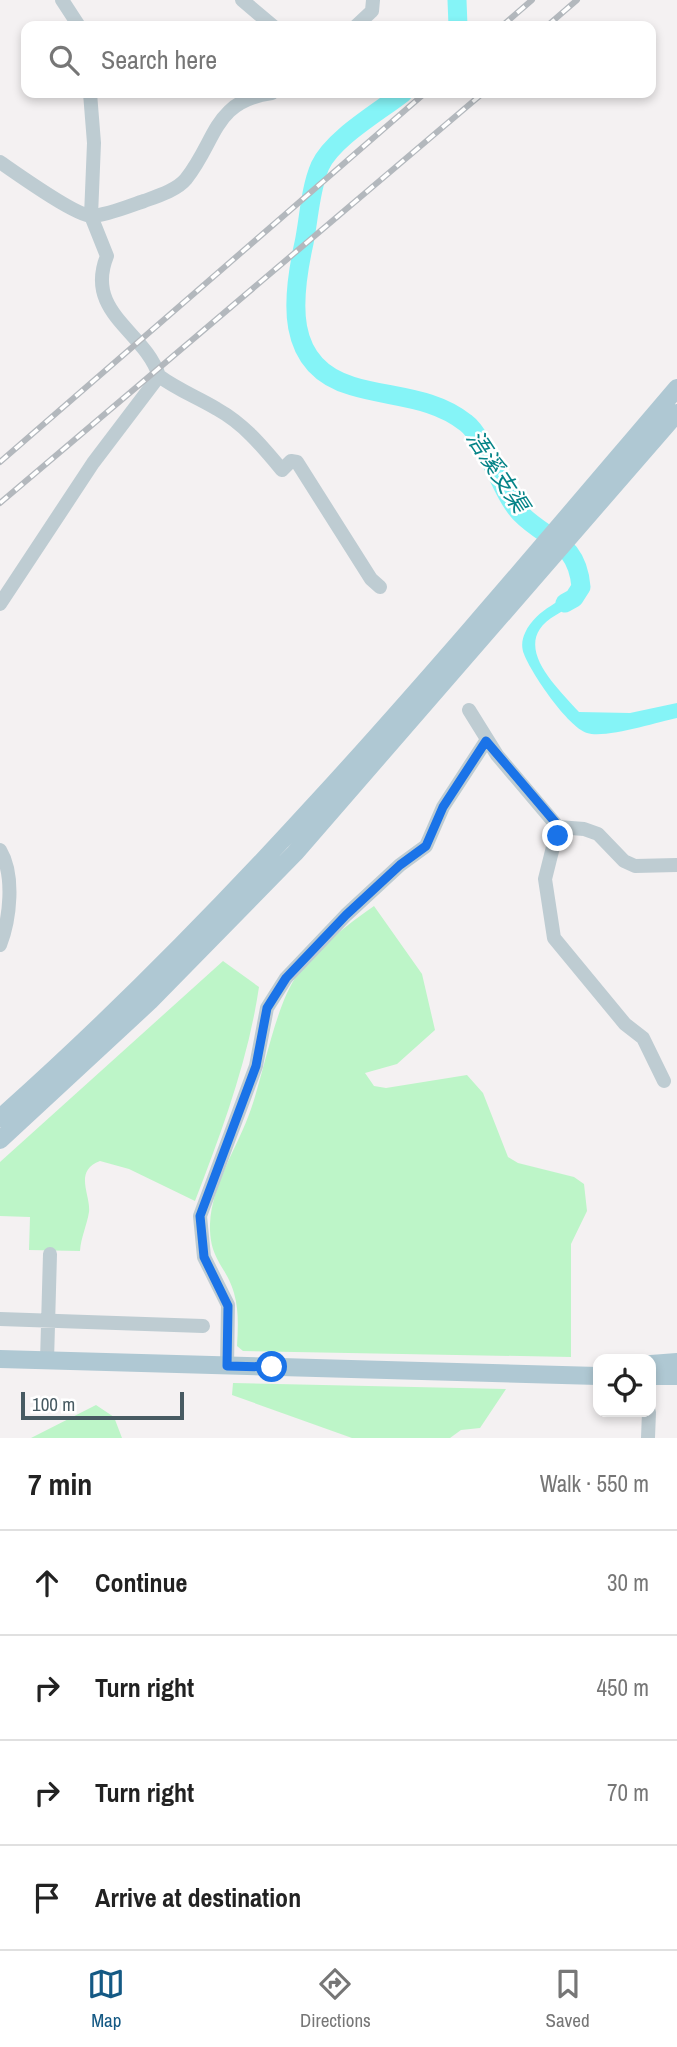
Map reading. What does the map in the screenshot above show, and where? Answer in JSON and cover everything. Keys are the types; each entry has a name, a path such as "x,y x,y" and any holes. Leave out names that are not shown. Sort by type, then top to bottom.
{"main road":[{"path":"579,515 677,388"},
{"path":"0,1118 139,989 251,876 579,515 677,413"},
{"path":"0,1140 132,1018 254,896 335,809 537,563"},
{"path":"0,1359 593,1376"},
{"path":"656,1364 677,1362"},
{"path":"514,1373 593,1366"},
{"path":"656,1376 677,1376"}],"street":[{"path":"62,0 76,21"},
{"path":"242,0 267,21"},
{"path":"361,21 372,11 373,0"},
{"path":"90,98 94,156 91,216 107,256 101,269 105,302 159,376 187,396 216,408 253,435 282,470 291,461 297,463 371,579 380,587"},
{"path":"0,162 74,210 91,216 161,195 184,182 204,154 215,125 227,112 248,98"},
{"path":"0,604 93,463 159,376"},
{"path":"469,710 486,741 558,827 584,829 598,834 624,861 635,866 677,865"},
{"path":"227,1366 228,1306 204,1257 200,1216 256,1066 267,1008 286,978 346,915 400,865 426,846 443,807 486,741"},
{"path":"558,827 545,879 554,938 625,1024 643,1038 664,1081"},
{"path":"0,850 9,881 5,931 0,946"},
{"path":"47,1361 50,1254"},
{"path":"0,1320 203,1326"},
{"path":"648,1438 649,1417"}],"green space":[{"path":"374,906 422,974 435,1030 397,1064 365,1073 374,1086 386,1088 467,1075 483,1093 508,1157 518,1163 574,1177 584,1184 587,1211 571,1244 571,1357 243,1351 237,1346 236,1299 231,1283 215,1254 210,1236 215,1194 246,1123 277,1020 290,987 306,964 324,946"},
{"path":"223,961 259,987 241,1069 195,1201 129,1169 100,1161 92,1165 85,1177 89,1212 80,1251 29,1250 30,1217 0,1216 0,1162"},
{"path":"233,1383 506,1389 480,1428 461,1430 450,1438 352,1438 232,1395"},
{"path":"96,1405 114,1417 122,1438 31,1438"}],"water":[{"path":"587,586 574,603 542,626 536,638 536,651 549,678 579,712 630,713 677,703 677,718 606,734 587,733 570,721 542,686 523,651 525,633 543,611 575,587"}],"waterway":[{"name":"浯溪支渠","path":"457,0 458,21"},
{"name":"浯溪支渠","path":"396,98 335,145 320,166 312,194 297,285 296,307 303,346 314,363 330,376 352,386 425,403 453,414 466,423 480,440 506,492 520,513 559,543 574,560 581,587 574,598 565,603"}],"railway":[{"path":"508,21 532,0"},
{"path":"553,21 577,0"},
{"path":"0,462 419,98"},
{"path":"0,503 477,98"}],"route":[{"path":"272,1367 227,1366 227,1300 204,1257 200,1233 203,1204 256,1066 267,1008 286,978 346,915 400,865 426,846 443,807 486,741 555,822 558,836"}]}
